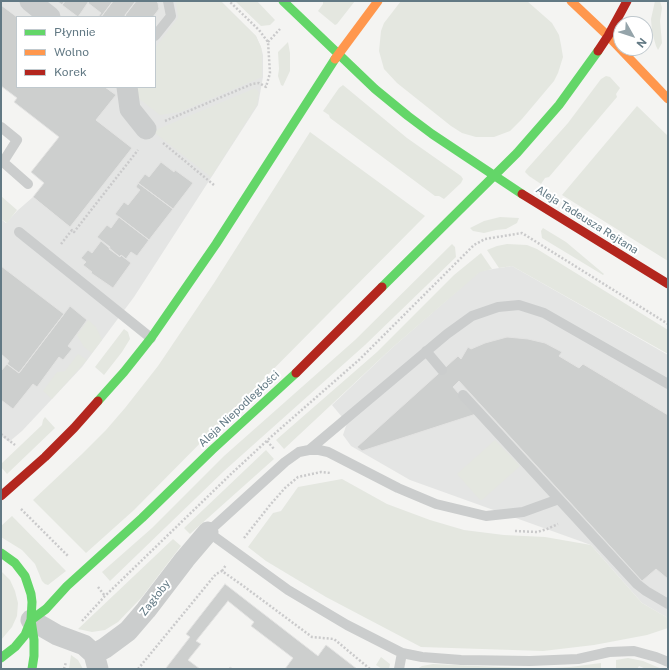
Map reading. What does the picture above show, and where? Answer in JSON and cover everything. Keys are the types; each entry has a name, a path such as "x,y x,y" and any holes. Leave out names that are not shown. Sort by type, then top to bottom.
{"street":[{"path":"30,1 49,16"},
{"path":"283,1 338,54"},
{"path":"3,494 74,428 124,372 151,338 216,244 338,54 378,1"},
{"path":"571,1 608,36 668,99"},
{"name":"Aleja Niepodległości","path":"31,620 46,609 83,571 142,518 212,450 300,369 522,148 559,105 584,71 608,36 627,1"},
{"name":"Aleja Tadeusza Rejtana","path":"338,54 375,89 408,116 444,142 495,176 668,284"},
{"path":"127,88 130,110 148,131"},
{"name":"Zagłoby","path":"31,620 57,634 84,645 96,661 105,648 128,631 208,532"},
{"path":"1,552 22,570 27,581 32,602 31,620 34,640 32,669"},
{"path":"1,658 9,653 20,642 31,620"}],"lane":[{"path":"156,35 171,16 168,1"},
{"path":"1,127 17,140 3,162 28,184"},
{"path":"19,232 151,338"},
{"path":"309,450 447,334 472,316 498,307 519,305 544,313 668,384"},
{"path":"426,351 442,370"},
{"path":"463,395 637,584 668,604"},
{"path":"559,499 523,512 486,516 436,504 398,488 328,452 309,450 299,452 285,462 208,532 288,590 348,625 402,653 422,657 461,660 530,661 578,659 609,652 634,651 668,662"},
{"path":"399,669 402,653"}],"path":[{"path":"50,258 72,230 74,232 148,131 252,84 259,83 266,86 270,73 268,42 259,30 230,1"},
{"path":"268,42 281,27"},
{"path":"148,131 214,184"},
{"path":"1,434 15,445"},
{"path":"138,669 216,574 222,571 249,530 285,488 298,477 321,472 336,474"},
{"path":"3,494 83,571 105,596 80,623"},
{"path":"510,531 537,532 548,529 574,515"},
{"path":"222,571 312,637 334,639 370,669"}],"shaded area":[{"path":"1,1 221,1 256,36 263,55 263,77 258,105 134,297 82,367 22,431 9,442 1,436 1,219 6,223 33,197 69,226 131,148 96,120 115,95 106,88 156,88 156,16 16,16 1,5"},
{"path":"176,1 220,1 256,36 261,47 262,77 180,112 160,115 133,94 134,88 156,88 156,47 178,18"},
{"path":"235,1 257,1 275,20 270,25 261,26"},
{"path":"323,1 355,1 335,25 318,11 323,4"},
{"path":"401,1 527,1 552,23 559,35 563,57 558,73 554,81 510,131 494,137 476,137 462,133 397,83 384,69 379,51 381,31 384,23"},
{"path":"655,1 660,1 662,8 660,21 662,43 658,50 653,36 653,16 652,16"},
{"path":"288,42 290,53 290,71 283,86 281,85 278,76 278,52"},
{"path":"606,76 610,77 620,88 616,94 617,97 549,177 545,178 541,184 529,176 525,172 526,170 568,123 601,79"},
{"path":"343,85 407,138 461,176 463,179 461,183 444,199 439,196 435,196 330,118 329,115 323,111 339,88"},
{"path":"256,89 259,92 257,105 211,177 155,133 158,129"},
{"path":"637,106 668,136 668,261 562,195"},
{"path":"310,132 425,216 134,510 86,553 33,500 106,430 158,366 214,283"},
{"path":"1,196 17,210 7,223 1,219"},
{"path":"500,217 519,218 517,223 506,229 484,233 473,231 470,228 484,221"},
{"path":"543,228 566,242 604,274 603,275 542,238 541,231"},
{"path":"452,244 455,247 456,257 365,345 224,471 110,581 102,572 152,528 224,456 355,340"},
{"path":"507,244 527,245 537,249 668,330 668,354 512,266 499,268 487,250"},
{"path":"481,253 492,269 480,272 392,348 284,449 276,440 377,352 454,275"},
{"path":"512,266 668,355 668,618 642,603 591,545 410,480 351,446 343,435 347,423 332,405 392,348 480,271"},
{"path":"88,320 96,327 102,340 92,353 84,347 77,335"},
{"path":"124,329 128,332 130,339 104,375 95,367"},
{"path":"78,354 87,360 52,399 43,391 57,372 65,371"},
{"path":"45,417 55,428 7,474 1,467 1,464 42,425"},
{"path":"495,440 520,466 482,500 480,500 457,474"},
{"path":"266,450 274,459 190,534 184,528"},
{"path":"342,479 387,504 430,520 464,530 504,535 545,537 591,545 642,603 668,618 668,628 647,635 594,645 543,651 421,647 326,597 266,561 248,547 273,513 281,511 298,487"},
{"path":"12,516 66,571 48,585 42,581 35,564 22,550 1,537 1,526"},
{"path":"173,539 181,546 142,597 118,622 105,630 92,632 78,629"},
{"path":"1,571 10,580 18,603 17,616 12,627 1,640"},
{"path":"71,655 78,660 83,669 69,669"},
{"path":"381,657 390,664 389,669 382,669 376,665"},
{"path":"628,658 643,661 662,669 646,669 639,666 637,669 616,669 616,660"},
{"path":"601,663 601,669 538,669 570,667"},
{"path":"433,664 523,668 417,669 422,666"}],"building":[{"path":"57,1 65,1 62,5"},
{"path":"65,1 89,1 79,16 62,5"},
{"path":"89,1 113,1 102,16 99,16 101,13 88,3"},
{"path":"113,1 136,1 125,16 102,16"},
{"path":"136,1 156,1 158,3 159,9 154,16 125,15"},
{"path":"1,5 16,16 16,88 106,88 116,95 96,120 132,148 70,227 33,197 44,183 31,172 59,137 14,102 17,98 1,86"},
{"path":"161,162 174,172 175,170 193,183 173,209 138,183 145,174 149,177"},
{"path":"138,183 173,209 149,240 115,214 124,202 128,205 140,190 136,187"},
{"path":"119,217 149,240 137,256 131,252 126,259 121,255 120,257 97,237 107,225 111,228"},
{"path":"101,241 120,257 121,255 131,263 113,288 91,273 92,272 83,265 86,262 81,258 88,250 92,253"},
{"path":"1,266 64,314 19,373 7,364 9,361 1,354"},
{"path":"70,306 87,320 68,346 72,349 63,360 59,357 37,387 33,384 13,409 1,400 1,371 7,364 19,373"},
{"path":"507,337 528,339 545,343 562,352 559,356 579,368 583,364 668,415 668,579 656,569 642,581 459,381 453,387 476,414 362,451 357,447 458,356 461,359 468,347 471,349 485,343"},
{"path":"225,584 318,656 326,645 357,669 167,669 166,668 190,637 186,634"},
{"path":"228,601 254,622 251,626 293,658 285,669 233,669 230,667 228,669 200,669 188,660 201,644 196,641"}],"traffic: fast":[{"path":"283,1 375,89 408,116 432,134 522,194"},
{"path":"382,287 517,153 559,105 598,51"},
{"path":"98,401 124,372 151,338 216,244 335,59"},
{"path":"32,669 34,640 31,620 46,609 67,586 142,518 212,450 296,373"},
{"path":"1,553 15,563 25,576 32,602 31,620 25,635 15,647 1,658"}],"traffic: slow":[{"path":"335,59 378,1"},
{"path":"571,1 608,36 668,99"}],"traffic: jam":[{"path":"598,51 627,1"},
{"path":"522,194 668,284"},
{"path":"296,373 382,287"},
{"path":"1,496 45,457 98,401"}]}
